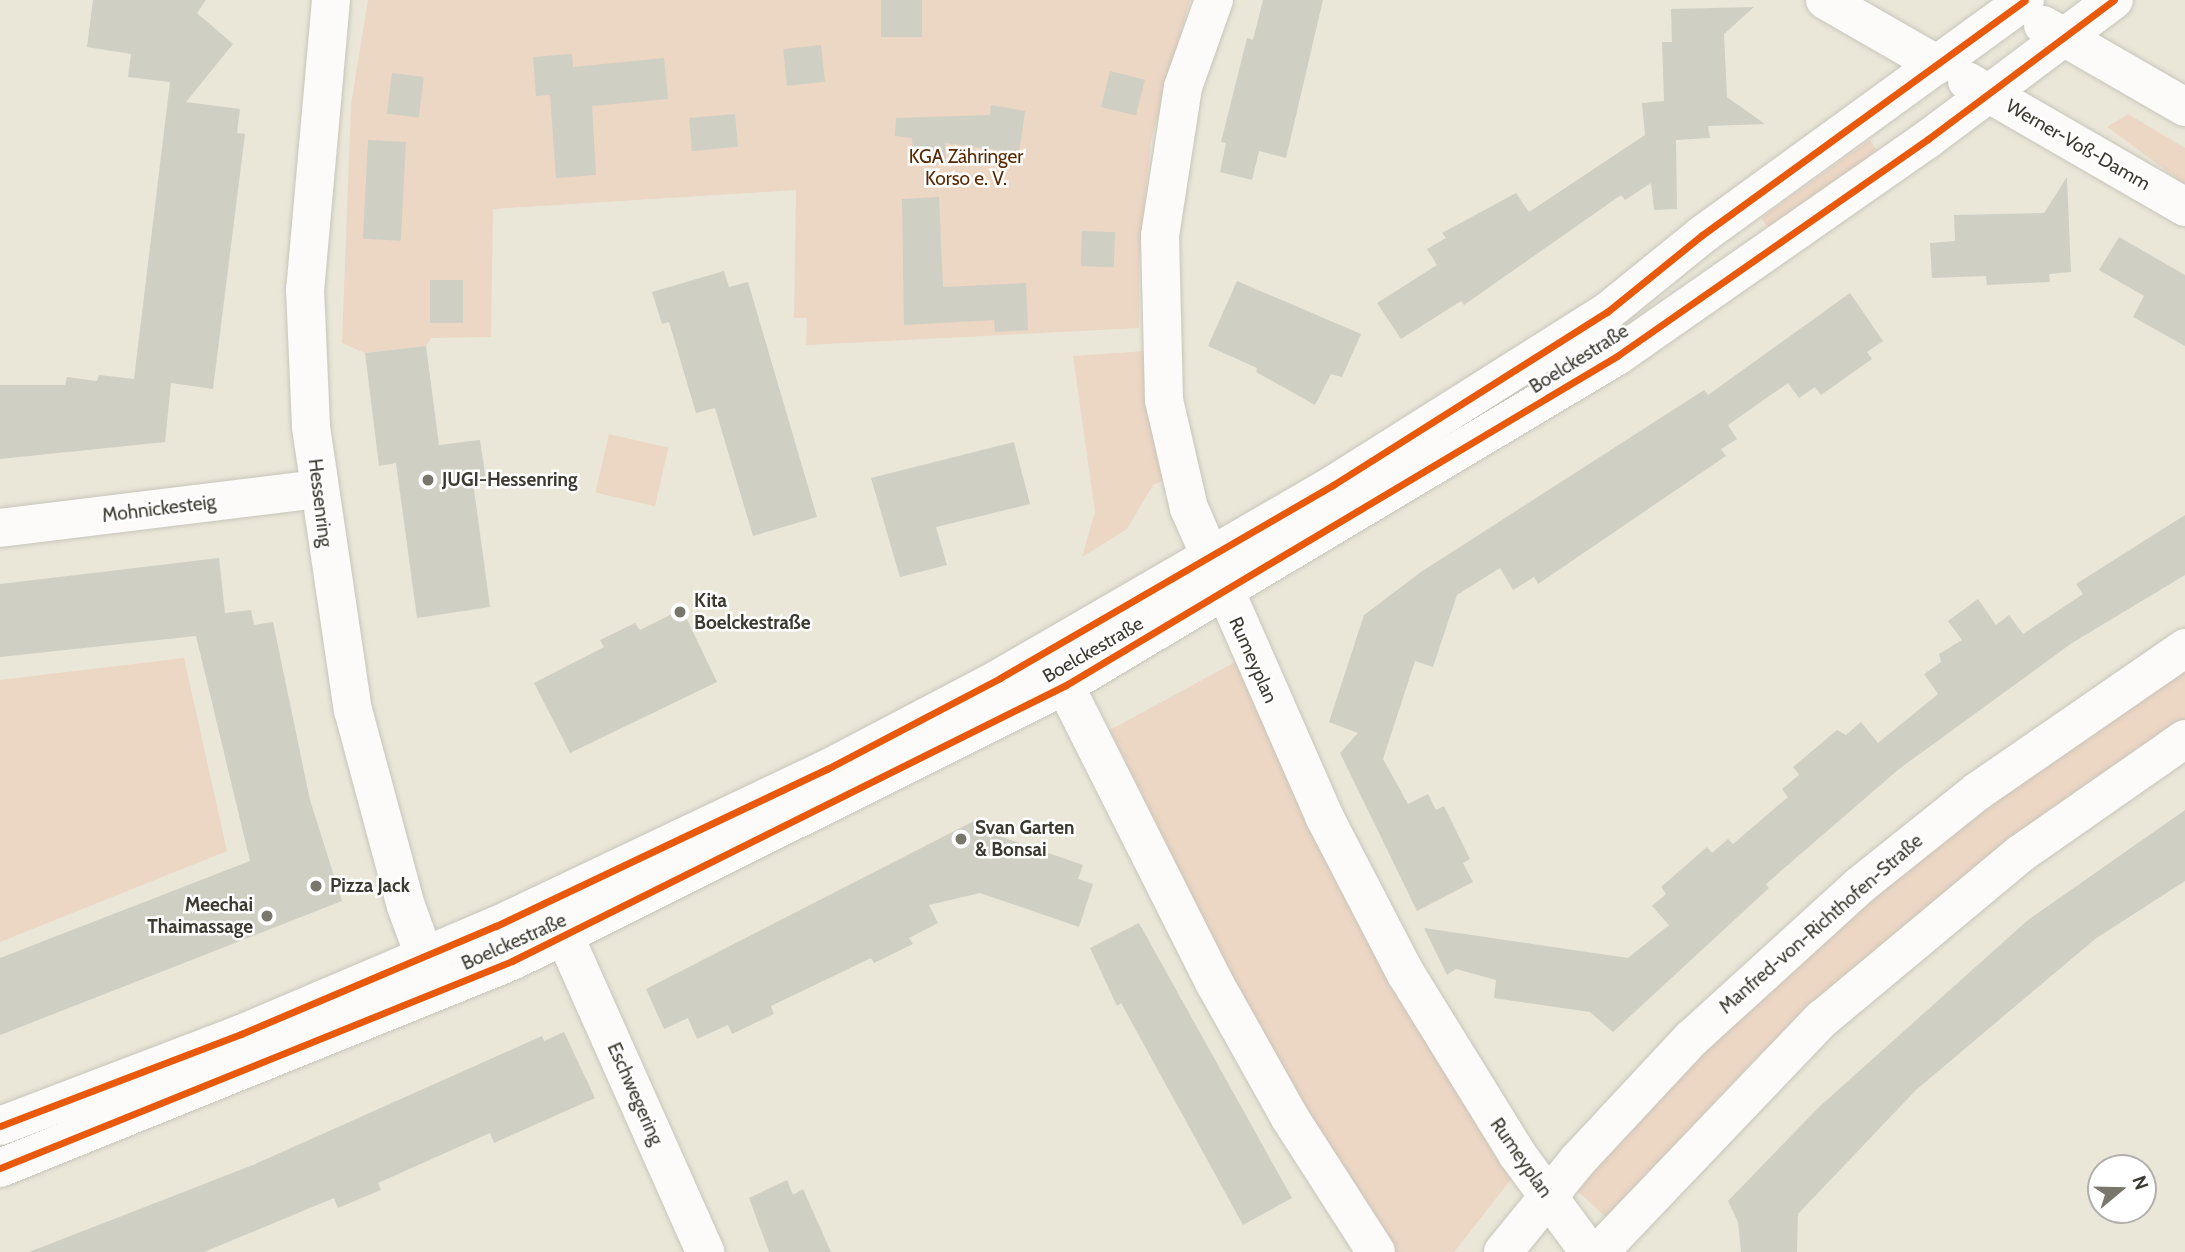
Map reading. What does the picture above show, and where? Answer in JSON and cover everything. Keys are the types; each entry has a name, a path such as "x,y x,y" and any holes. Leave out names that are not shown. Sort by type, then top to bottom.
{"street":[{"name":"Hessenring","path":"331,0 305,289 317,489 353,710 424,957 438,994"},
{"name":"Rumeyplan","path":"1214,0 1183,87 1160,236 1164,400 1189,508 1224,593 1352,873 1485,1107 1589,1252"},
{"name":"Werner-Voß-Damm","path":"1825,0 2185,207"},
{"name":"Boelckestraße","path":"0,1168 438,994 565,937 1066,685 1617,356 1732,279 2114,0"},
{"name":"Boelckestraße","path":"0,1126 424,957 803,780 1048,651 1452,412 1607,312 1702,235 1937,65 2012,3"},
{"path":"2012,3 2185,107"},
{"path":"1702,235 1732,279"},
{"name":"Mohnickesteig","path":"0,528 317,489"},
{"name":"Manfred-von-Richthofen-Straße","path":"1503,1252 1547,1197 1691,1039 1858,886 1978,791 2185,648"},
{"path":"1048,651 1214,982 1290,1118 1376,1252"},
{"path":"1599,1252 1822,1018 2020,854 2185,738"},
{"name":"Eschwegering","path":"565,937 705,1252"}],"green space":[{"name":"KGA Zähringer Korso e. V.","path":"368,0 1190,0 1151,141 1139,261 1139,328 806,345 807,318 794,318 796,190 493,209 491,337 431,338 426,346 365,353 342,343 351,105"},
{"path":"2128,114 2185,148 2185,184 2107,127"},
{"path":"1870,140 1878,152 1771,232 1761,218"},
{"path":"1145,351 1164,480 1153,485 1127,529 1082,557 1095,512 1073,356"},
{"path":"609,434 668,448 655,506 596,492"},
{"path":"184,658 227,851 0,942 0,680"},
{"path":"1237,661 1516,1173 1454,1252 1392,1252 1279,1072 1110,730"},
{"path":"2185,668 2185,721 2014,837 1897,931 1757,1057 1606,1217 1575,1189 1672,1083 1797,961 1987,804"}],"building":[{"path":"93,0 206,0 197,13 233,44 186,102 240,109 237,133 245,134 213,389 171,383 165,442 0,459 0,385 65,385 67,377 97,381 99,375 134,379 170,82 128,77 131,54 87,47"},
{"path":"881,0 922,0 922,37 881,37"},
{"path":"1263,0 1323,0 1286,158 1259,151 1252,180 1220,172 1226,143 1221,142 1247,38 1253,40"},
{"path":"1754,7 1724,34 1727,97 1765,124 1708,126 1710,138 1676,140 1677,209 1654,210 1651,183 1625,200 1621,195 1464,305 1461,301 1401,339 1377,303 1437,265 1427,249 1446,238 1442,233 1516,193 1529,212 1645,135 1642,103 1664,101 1662,42 1672,42 1671,9"},
{"path":"821,45 825,82 787,86 783,49"},
{"path":"572,54 573,67 664,58 668,99 592,106 596,175 556,178 550,95 536,96 533,57"},
{"path":"1110,71 1145,80 1136,116 1101,107"},
{"path":"392,73 424,77 419,118 387,114"},
{"path":"991,105 1025,111 1019,153 945,143 946,163 914,164 912,138 895,136 896,118 990,115"},
{"path":"735,114 738,147 692,151 689,118"},
{"path":"368,140 406,142 401,241 363,239"},
{"path":"2067,177 2071,272 2049,274 2050,282 1987,285 1986,276 1932,278 1930,243 1955,241 1954,215 2044,213"},
{"path":"939,197 943,287 1026,283 1028,330 995,332 994,320 904,325 902,199"},
{"path":"1082,231 1115,232 1114,267 1081,266"},
{"path":"2119,237 2185,275 2185,346 2133,317 2144,296 2099,270"},
{"path":"724,271 729,287 748,282 817,517 753,536 715,408 696,413 669,322 662,324 652,292"},
{"path":"430,280 463,280 463,323 430,323"},
{"path":"1237,281 1361,334 1342,377 1331,374 1315,405 1256,372 1257,368 1208,346"},
{"path":"1850,293 1883,341 1867,352 1872,359 1821,395 1815,387 1799,398 1788,383 1728,425 1737,439 1721,449 1726,456 1538,584 1534,577 1513,590 1500,568 1457,595 1433,667 1415,661 1383,759 1408,804 1428,794 1436,810 1444,806 1470,859 1463,863 1473,882 1417,911 1340,753 1358,733 1329,722 1364,615 1421,572 1704,390 1708,395"},
{"path":"426,346 439,445 480,440 486,481 473,482 490,607 417,618 396,463 379,466 365,353"},
{"path":"1014,442 1030,504 936,527 947,565 900,577 871,478"},
{"path":"2185,515 2185,575 2072,643 1899,769 1766,884 1769,888 1613,1032 1590,1012 1494,998 1496,980 1456,969 1447,975 1424,928 1628,958 1669,925 1652,906 1666,894 1661,887 1707,847 1712,853 1728,839 1733,844 1788,797 1782,789 1799,775 1793,767 1837,730 1846,735 1861,722 1878,743 1938,694 1924,674 1941,662 1939,654 1962,640 1948,621 1978,599 1996,625 2009,615 2023,634 2083,594 2076,584"},
{"path":"219,558 225,613 251,610 254,625 273,622 310,800 342,901 0,1035 0,958 250,861 196,636 0,657 0,584"},
{"path":"682,609 717,682 570,753 534,683 604,647 600,640 635,623 640,630"},
{"path":"2185,810 2185,881 2095,939 1916,1090 1798,1214 1797,1252 1741,1252 1738,1222 1728,1201 1819,1107 2028,920"},
{"path":"974,821 999,836 1083,865 1078,879 1093,884 1079,927 980,893 929,905 938,923 909,938 913,944 874,963 871,958 771,1006 774,1014 732,1034 728,1025 697,1039 688,1018 664,1029 646,989"},
{"path":"1139,923 1292,1198 1243,1225 1121,1003 1117,1006 1090,948"},
{"path":"564,1032 595,1098 494,1143 490,1133 378,1183 381,1190 338,1208 334,1198 204,1252 29,1252 253,1165 542,1036 544,1041"},
{"path":"787,1180 793,1195 803,1189 831,1252 769,1252 749,1198"}],"cycle path":[{"path":"0,1126 241,1034 496,926 827,769 1000,678 1333,485 1607,312 1702,235 2025,0"},
{"path":"0,1168 512,961 1066,685 1617,356 1928,139 2114,0"}],"place":[{"name":"JUGI-Hessenring","path":"428,480"},
{"name":"Kita Boelckestraße","path":"680,612"},
{"name":"Svan Garten & Bonsai","path":"961,839"},
{"name":"Pizza Jack","path":"316,886"},
{"name":"Meechai Thaimassage","path":"267,916"}]}
